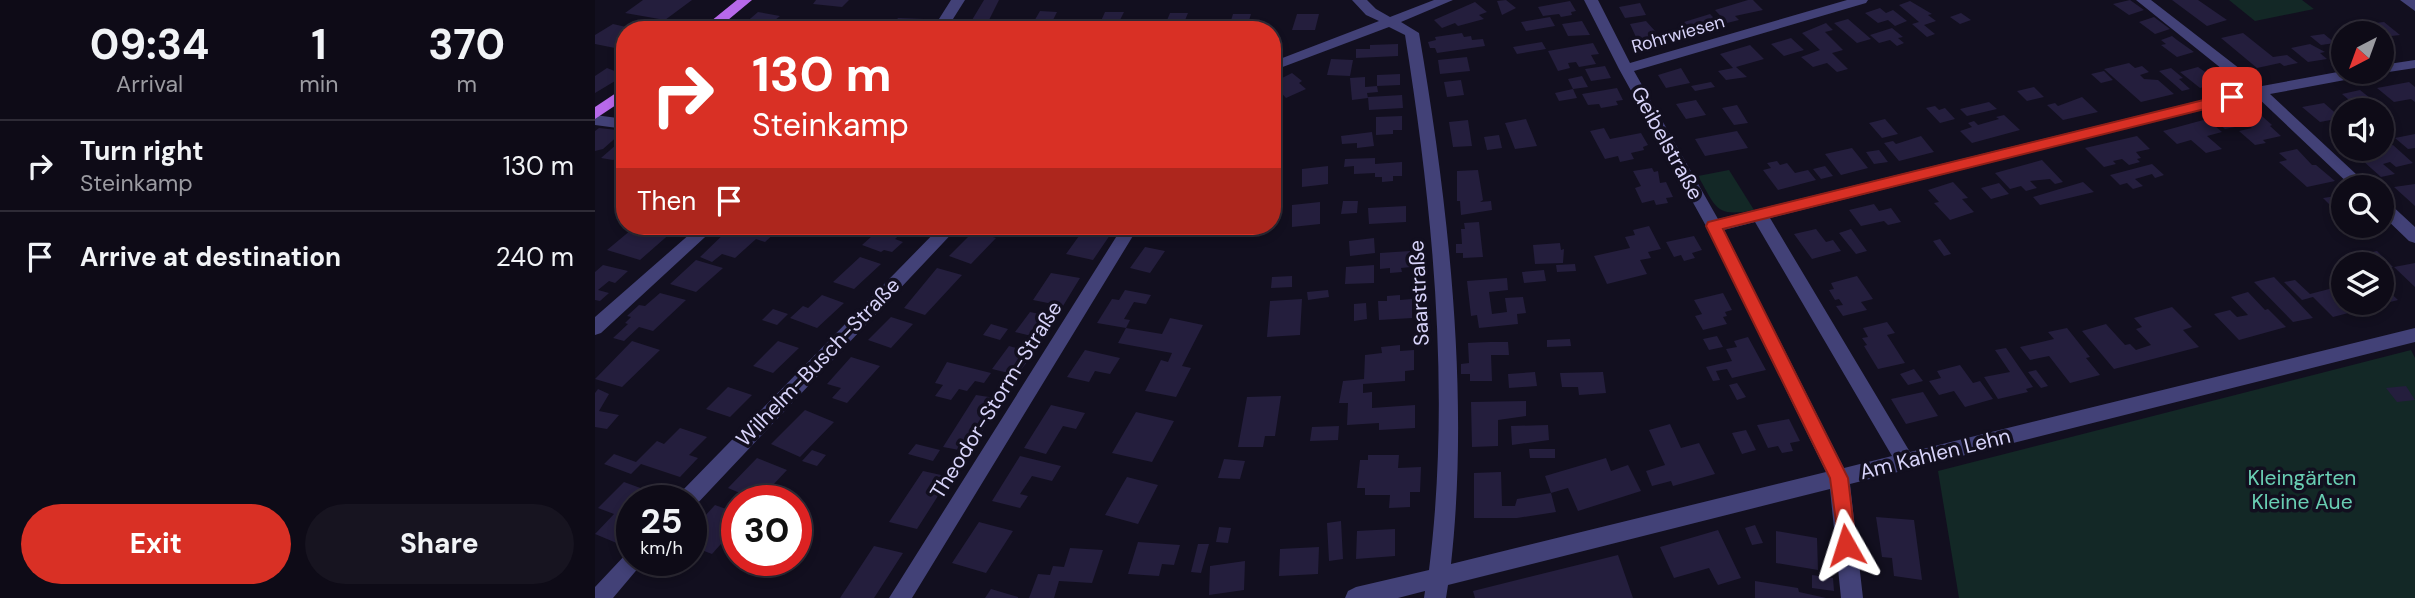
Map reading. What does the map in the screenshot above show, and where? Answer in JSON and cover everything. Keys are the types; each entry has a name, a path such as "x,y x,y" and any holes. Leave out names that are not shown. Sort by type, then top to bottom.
{"main road":[{"path":"718,21 745,0"},
{"path":"595,114 616,99"}],"street":[{"path":"945,21 958,0"},
{"path":"1359,0 1371,12 1389,22"},
{"path":"1281,64 1446,0"},
{"name":"Geibelstraße","path":"1591,0 1626,69 1714,226 1839,478 1852,598"},
{"name":"Rohrwiesen","path":"1626,69 1861,0"},
{"path":"2143,0 2259,91 2349,175"},
{"path":"2407,0 2415,7"},
{"name":"Saarstraße","path":"1389,22 1412,33 1425,105 1440,242 1448,440 1437,588"},
{"path":"2394,67 2415,64"},
{"path":"1714,226 2259,91 2331,78"},
{"path":"595,120 616,123"},
{"path":"1760,216 1905,461"},
{"path":"2394,217 2415,237"},
{"path":"595,328 699,235"},
{"name":"Wilhelm-Busch-Straße","path":"701,485 942,235"},
{"name":"Theodor-Storm-Straße","path":"900,598 1125,235"},
{"name":"Am Kahlen Lehn","path":"1356,598 1437,588 1905,461 2414,337"},
{"path":"599,598 619,576"}],"green space":[{"path":"2229,0 2302,0 2314,9 2255,21"},
{"path":"1729,170 1754,210 1731,212 1718,208 1698,176"},
{"name":"Kleingärten Kleine Aue","path":"2411,350 2415,358 2415,598 1959,598 1938,471"}],"building":[{"path":"643,0 692,0 665,20 625,13"},
{"path":"816,0 849,0 842,7 813,4"},
{"path":"984,0 999,0 988,21 971,21"},
{"path":"1506,0 1516,8 1502,15 1497,1"},
{"path":"1753,0 1763,10 1735,16 1739,20 1727,23 1715,10"},
{"path":"2130,0 2144,10 2129,15 2113,4"},
{"path":"2172,0 2198,0 2227,20 2207,26"},
{"path":"1570,1 1576,11 1571,12 1572,15 1543,16 1538,7"},
{"path":"1910,1 1932,14 1928,15 1936,21 1924,25 1935,34 1927,37 1912,24 1919,22 1899,5"},
{"path":"1475,2 1487,12 1479,15 1484,19 1458,26 1455,23 1442,28 1434,20"},
{"path":"1640,3 1646,15 1625,18 1619,7"},
{"path":"1880,8 1886,13 1893,10 1907,21 1895,26 1888,20 1878,23 1865,13"},
{"path":"1040,11 1057,12 1052,21 1034,21"},
{"path":"758,12 780,16 774,21 748,21"},
{"path":"1105,12 1124,12 1120,21 1101,21"},
{"path":"1170,13 1188,13 1185,21 1167,21"},
{"path":"1961,13 1971,20 1960,24 1950,17"},
{"path":"1233,14 1251,14 1249,21 1231,21"},
{"path":"1297,14 1319,14 1315,30 1292,30"},
{"path":"1710,14 1721,25 1695,33 1684,22"},
{"path":"1550,17 1555,26 1526,31 1521,22"},
{"path":"2154,17 2170,29 2155,34 2139,22"},
{"path":"898,18 924,19 923,21 896,21"},
{"path":"1848,19 1871,39 1857,43 1834,23"},
{"path":"1582,21 1590,35 1568,36 1562,24"},
{"path":"1646,21 1661,43 1640,46 1630,24"},
{"path":"1826,23 1833,30 1825,32 1843,50 1832,53 1848,69 1837,72 1827,63 1813,67 1801,57 1820,50 1802,33"},
{"path":"616,25 616,48 595,44 595,35"},
{"path":"1892,28 1903,37 1898,38 1904,43 1897,46 1890,40 1879,43 1870,35"},
{"path":"1462,33 1464,37 1471,36 1472,40 1483,39 1485,46 1437,53 1435,48 1430,48 1428,42 1436,40 1435,37"},
{"path":"2243,33 2273,57 2287,55 2298,63 2284,66 2280,63 2257,68 2221,38"},
{"path":"2324,34 2331,40 2331,44 2321,45 2310,36"},
{"path":"2172,36 2194,52 2177,57 2161,45 2166,44 2161,40"},
{"path":"1791,38 1804,50 1784,56 1771,44"},
{"path":"1542,42 1546,49 1517,54 1513,47"},
{"path":"1593,43 1599,54 1591,55 1596,64 1579,67 1576,62 1568,63 1570,68 1558,71 1548,51"},
{"path":"1398,44 1398,56 1356,58 1356,49 1370,49 1370,45"},
{"path":"2310,44 2325,52 2320,53 2327,59 2308,62 2291,48"},
{"path":"1750,45 1764,59 1736,67 1747,77 1726,80 1718,71 1733,68 1720,54"},
{"path":"1467,57 1470,71 1440,74 1438,60"},
{"path":"1331,59 1353,60 1350,76 1327,75"},
{"path":"2129,63 2135,68 2142,66 2149,72 2140,75 2144,79 2158,80 2174,94 2141,102 2104,69"},
{"path":"1605,66 1611,78 1591,81 1585,69"},
{"path":"2198,67 2223,81 2200,88 2180,72"},
{"path":"607,68 616,72 616,80 595,93 595,76"},
{"path":"1681,68 1690,83 1666,88 1658,75"},
{"path":"2171,68 2183,78 2179,79 2190,89 2182,91 2159,71"},
{"path":"2104,71 2113,80 2101,83 2091,74"},
{"path":"1292,73 1302,81 1299,83 1306,89 1286,98 1281,93 1281,78"},
{"path":"1400,74 1400,85 1377,86 1377,75"},
{"path":"1582,76 1588,87 1573,89 1568,79"},
{"path":"1365,77 1365,87 1377,86 1378,92 1367,93 1368,98 1352,100 1350,78"},
{"path":"1461,80 1464,95 1447,97 1444,82"},
{"path":"1711,82 1715,87 1695,91 1691,86"},
{"path":"2409,82 2415,87 2415,102 2411,99 2394,102 2394,98 2389,98 2377,88"},
{"path":"2034,87 2044,97 2027,101 2017,91"},
{"path":"1617,88 1623,100 1616,101 1618,105 1601,108 1599,104 1588,105 1582,94"},
{"path":"1573,89 1577,98 1559,101 1555,93"},
{"path":"2360,90 2370,98 2347,98 2342,94"},
{"path":"1402,95 1403,108 1369,110 1368,97"},
{"path":"2082,97 2098,112 2063,120 2047,105 2055,103 2058,106"},
{"path":"1696,100 1706,115 1686,119 1676,104"},
{"path":"1989,102 1997,109 1967,116 1960,109"},
{"path":"2324,103 2331,109 2331,120 2320,122 2302,107"},
{"path":"1737,105 1748,123 1734,125 1722,108"},
{"path":"1935,106 1939,110 1945,108 1955,119 1940,123 1926,108"},
{"path":"2254,109 2281,136 2263,140 2266,143 2255,145 2239,131 2252,128 2235,113"},
{"path":"2004,115 2020,130 1972,143 1960,131 1972,127 1968,123 1974,121 1978,125"},
{"path":"1402,116 1402,130 1393,130 1393,134 1376,135 1376,117"},
{"path":"2222,116 2235,127 2225,129 2212,118"},
{"path":"1526,119 1537,146 1515,149 1505,123"},
{"path":"1885,119 1898,134 1882,138 1869,123"},
{"path":"2207,119 2222,132 2207,136 2222,149 2206,153 2191,140 2177,144 2163,131"},
{"path":"1468,120 1472,146 1453,147 1449,122"},
{"path":"599,128 616,130 616,138 603,149 595,151 595,131"},
{"path":"1604,128 1610,139 1641,133 1648,145 1643,147 1644,150 1631,153 1634,159 1620,162 1618,156 1605,159 1590,131"},
{"path":"1737,131 1748,148 1705,156 1695,139"},
{"path":"1372,132 1374,146 1357,148 1357,143 1342,144 1341,136"},
{"path":"2415,134 2415,148 2408,149 2395,138"},
{"path":"1499,135 1502,148 1487,150 1484,137"},
{"path":"1921,136 1934,152 1899,161 1884,143 1893,141 1896,144"},
{"path":"2137,136 2150,149 2136,152 2141,158 2137,159 2140,162 2129,165 2122,159 2113,161 2116,164 2104,167 2085,148"},
{"path":"616,145 616,159 601,158"},
{"path":"2394,146 2413,163 2396,167 2390,162 2383,164 2395,174 2379,175 2363,161 2394,161"},
{"path":"1852,148 1868,168 1841,175 1825,154"},
{"path":"2297,149 2312,165 2316,165 2331,178 2331,182 2307,187 2279,162 2287,160 2279,153"},
{"path":"1879,150 1888,162 1874,164 1866,152"},
{"path":"1375,158 1375,164 1402,162 1402,176 1393,176 1393,181 1382,182 1382,177 1375,177 1375,173 1354,174 1354,166 1344,167 1345,159"},
{"path":"2042,160 2063,182 2055,184 2050,179 2030,181 2037,188 2026,191 2021,186 2010,189 1995,173"},
{"path":"1777,161 1780,165 1787,163 1795,173 1808,170 1816,180 1778,190 1763,170 1771,168 1767,163"},
{"path":"2152,164 2164,175 2155,178 2152,174 2135,179 2143,186 2133,189 2127,183 2120,185 2110,175"},
{"path":"1328,166 1328,184 1302,187 1302,169"},
{"path":"1825,166 1833,176 1821,179 1813,169"},
{"path":"1652,168 1654,172 1658,171 1660,183 1666,182 1673,197 1666,198 1668,203 1656,205 1654,200 1642,203 1635,188 1641,186 1633,171"},
{"path":"1478,170 1483,200 1480,202 1491,201 1492,210 1461,215 1460,201 1457,201 1457,171"},
{"path":"1953,182 1968,198 1962,199 1974,212 1950,220 1934,203 1939,202 1928,190"},
{"path":"2083,182 2094,192 2040,205 2033,197"},
{"path":"1999,183 2009,194 1991,199 1981,188"},
{"path":"2415,184 2415,206 2394,187"},
{"path":"2331,197 2331,206 2323,198"},
{"path":"1343,201 1358,201 1357,213 1341,214"},
{"path":"1320,202 1320,224 1292,227 1292,205"},
{"path":"1874,204 1879,211 1891,208 1901,222 1888,225 1884,221 1861,226 1849,210"},
{"path":"1406,206 1406,222 1369,224 1368,208"},
{"path":"1479,222 1483,257 1463,258 1463,253 1456,253 1456,244 1462,244 1461,229 1465,229 1464,223"},
{"path":"1649,226 1661,249 1648,252 1651,258 1640,260 1647,274 1607,284 1594,256 1630,248 1625,237 1635,235 1633,230"},
{"path":"1816,229 1826,242 1833,240 1841,251 1812,259 1794,234"},
{"path":"1851,229 1867,251 1856,254 1839,233"},
{"path":"625,235 668,235 640,260 607,250"},
{"path":"723,235 773,235 765,242 756,239 735,258 722,254 712,262 700,257"},
{"path":"873,235 899,235 895,239 903,242 892,252 881,252 862,245"},
{"path":"970,235 996,238 971,264 949,256"},
{"path":"1080,235 1110,235 1093,260 1066,254"},
{"path":"1694,236 1702,250 1692,253 1695,258 1684,261 1681,255 1674,257 1666,242"},
{"path":"1374,238 1375,253 1350,256 1349,241"},
{"path":"1940,239 1951,254 1944,256 1933,241"},
{"path":"1560,243 1561,250 1564,249 1563,263 1535,264 1533,245"},
{"path":"1145,247 1165,251 1150,273 1130,268"},
{"path":"1410,251 1411,267 1401,268 1402,272 1390,273 1390,268 1380,269 1380,253"},
{"path":"860,257 881,264 854,289 833,282"},
{"path":"696,260 723,268 696,292 670,284"},
{"path":"2415,263 2415,287 2394,267"},
{"path":"1575,264 1576,271 1557,272 1556,265"},
{"path":"603,265 628,271 615,283 609,281 598,290 609,293 600,301 595,300 595,272"},
{"path":"1374,265 1374,283 1345,284 1346,267"},
{"path":"937,268 962,275 925,315 904,308"},
{"path":"1544,270 1546,281 1524,283 1522,272"},
{"path":"1051,273 1080,278 1063,306 1033,300"},
{"path":"1292,276 1292,287 1271,288 1272,277"},
{"path":"1857,276 1873,299 1861,302 1867,310 1843,316 1836,306 1843,305 1839,299 1835,300 1829,290 1834,289 1831,283"},
{"path":"2274,277 2313,318 2293,322 2254,282"},
{"path":"1507,278 1508,290 1489,292 1492,314 1507,312 1505,298 1523,297 1526,313 1517,314 1518,324 1479,328 1477,315 1471,316 1467,281"},
{"path":"2295,280 2310,294 2331,289 2331,315 2313,297 2302,300 2284,282"},
{"path":"1125,290 1151,295 1146,304 1134,302 1124,319 1130,320 1126,328 1097,323 1112,299 1119,300"},
{"path":"1328,290 1329,297 1308,300 1307,292"},
{"path":"2248,292 2286,327 2239,340 2214,314 2230,310 2237,317 2248,315 2231,297"},
{"path":"660,293 686,300 653,331 639,327 624,341 613,338 628,324 625,323 631,317 627,316 639,305 645,306"},
{"path":"1723,293 1732,310 1725,312 1727,316 1723,317 1727,324 1703,330 1695,316 1702,314 1694,300"},
{"path":"822,295 844,303 817,328 790,318 803,306 808,308"},
{"path":"1400,295 1400,300 1412,299 1412,318 1379,320 1378,301 1387,301 1387,296"},
{"path":"1302,299 1300,335 1267,337 1270,301"},
{"path":"1366,303 1367,319 1354,321 1354,304"},
{"path":"2172,307 2192,327 2183,330 2199,347 2114,369 2082,331 2106,324 2125,345 2130,344 2136,350 2151,345 2136,329 2142,327 2134,318"},
{"path":"773,309 788,314 777,325 762,320"},
{"path":"1030,312 1054,317 1040,338 1015,332"},
{"path":"891,317 913,324 891,348 868,340"},
{"path":"1170,318 1203,325 1182,366 1191,368 1176,397 1145,391 1161,360 1168,362 1172,353 1118,343 1126,328 1162,334"},
{"path":"1887,322 1895,333 1887,335 1905,363 1878,369 1864,346 1867,345 1862,338 1868,337 1863,328"},
{"path":"991,324 1008,329 1000,340 983,335"},
{"path":"2067,328 2090,357 2086,358 2100,375 2070,383 2049,356 2030,360 2020,347 2054,339 2048,332"},
{"path":"1717,336 1723,347 1709,350 1703,339"},
{"path":"1748,337 1766,370 1732,378 1727,369 1716,371 1720,380 1713,381 1706,367 1732,361 1726,349 1737,347 1734,341"},
{"path":"1570,339 1571,346 1547,347 1547,340"},
{"path":"632,341 660,350 622,387 595,379"},
{"path":"778,341 799,348 773,373 753,366"},
{"path":"1508,342 1509,355 1491,355 1492,381 1470,381 1470,374 1461,374 1461,364 1469,363 1468,343"},
{"path":"1400,345 1400,351 1414,350 1414,370 1405,371 1405,381 1363,384 1363,393 1372,392 1372,408 1415,405 1415,428 1379,430 1379,423 1347,425 1348,403 1339,403 1343,381 1364,379 1365,355 1382,353 1381,347"},
{"path":"1009,346 1034,353 1017,375 992,369"},
{"path":"2006,348 2033,387 2026,389 2028,392 1998,399 1984,377 2010,372 1995,350"},
{"path":"1085,350 1120,358 1110,374 1095,371 1089,382 1067,377"},
{"path":"851,357 880,366 847,403 832,398 841,388 827,384"},
{"path":"947,362 991,373 984,383 975,381 967,391 959,389 951,400 935,396 943,385 935,383"},
{"path":"1960,365 1973,383 1980,381 1993,399 1965,407 1954,391 1939,395 1929,381 1941,378 1937,371"},
{"path":"1914,369 1923,381 1908,385 1900,374"},
{"path":"2036,370 2048,386 2041,388 2028,372"},
{"path":"1535,372 1537,386 1509,388 1508,374"},
{"path":"1603,372 1606,393 1579,395 1578,387 1562,387 1560,373"},
{"path":"1737,383 1746,397 1737,400 1729,385"},
{"path":"2406,386 2415,400 2397,402 2386,388"},
{"path":"728,387 752,395 730,417 706,409"},
{"path":"598,389 609,394 599,411 619,415 607,429 595,427 595,393"},
{"path":"1923,392 1938,416 1906,424 1891,399"},
{"path":"976,395 1002,399 970,452 943,447"},
{"path":"1281,396 1275,436 1265,436 1263,447 1238,447 1247,397"},
{"path":"1526,401 1526,416 1498,420 1498,446 1472,447 1471,402"},
{"path":"1051,405 1085,413 1076,429 1063,426 1046,454 1024,448"},
{"path":"805,410 834,422 800,457 771,444"},
{"path":"1136,412 1174,421 1152,462 1112,453"},
{"path":"1789,419 1800,441 1790,443 1793,451 1782,453 1778,446 1768,448 1757,425"},
{"path":"1670,424 1681,448 1699,443 1715,474 1673,486 1671,481 1652,486 1646,471 1665,465 1649,430"},
{"path":"1548,425 1549,440 1512,445 1511,426"},
{"path":"1339,426 1338,440 1310,441 1312,427"},
{"path":"680,428 707,437 689,455 698,458 680,477 641,464 631,474 604,464 614,454 636,462 657,441 664,444"},
{"path":"1746,430 1756,450 1742,454 1732,433"},
{"path":"916,444 940,450 933,461 908,454"},
{"path":"1529,449 1555,449 1555,458 1530,458"},
{"path":"812,450 826,455 817,466 802,461"},
{"path":"1368,455 1399,455 1398,468 1421,467 1420,492 1410,492 1410,507 1389,508 1390,495 1365,495 1365,488 1357,488 1360,460 1368,460"},
{"path":"1020,456 1061,466 1052,481 1032,476 1020,494 1028,496 1020,508 992,501"},
{"path":"757,458 787,470 773,485 731,485"},
{"path":"1606,458 1611,471 1628,465 1641,491 1578,511 1568,488 1551,493 1545,476"},
{"path":"1224,459 1245,461 1240,479 1218,478"},
{"path":"923,471 950,477 917,529 889,522"},
{"path":"1501,472 1502,506 1515,506 1517,499 1551,493 1556,512 1517,518 1474,518 1474,473"},
{"path":"1127,477 1158,485 1138,524 1105,515"},
{"path":"616,490 616,543 595,534 614,514 598,508"},
{"path":"715,505 721,507 721,544 712,554 707,552 707,514"},
{"path":"1876,517 1914,520 1922,580 1894,576 1892,558 1882,557"},
{"path":"1341,521 1343,559 1329,561 1327,523"},
{"path":"979,522 1013,531 986,573 952,563"},
{"path":"1755,525 1763,543 1752,545 1745,528"},
{"path":"1219,527 1231,528 1228,543 1216,542"},
{"path":"1395,529 1395,556 1356,559 1357,531"},
{"path":"1718,530 1741,578 1718,585 1709,568 1674,578 1660,547"},
{"path":"1776,531 1817,538 1818,570 1776,563"},
{"path":"1138,542 1180,545 1174,565 1162,564 1159,576 1128,574"},
{"path":"1198,544 1209,544 1201,573 1191,572"},
{"path":"874,546 903,553 874,598 840,598"},
{"path":"1319,547 1318,574 1279,576 1280,549"},
{"path":"1070,548 1103,550 1092,583 1059,581 1054,598 1029,598 1038,574 1050,575 1053,566 1064,567"},
{"path":"1618,555 1633,598 1475,598 1473,591"},
{"path":"1245,561 1244,590 1209,595 1210,566"},
{"path":"1812,575 1833,578 1834,591 1812,588"},
{"path":"1755,581 1798,588 1799,592 1826,598 1755,598"},
{"path":"991,589 1018,597 1018,598 985,598"}],"route":[{"path":"1846,545 1839,478 1714,226 2232,97"}]}
